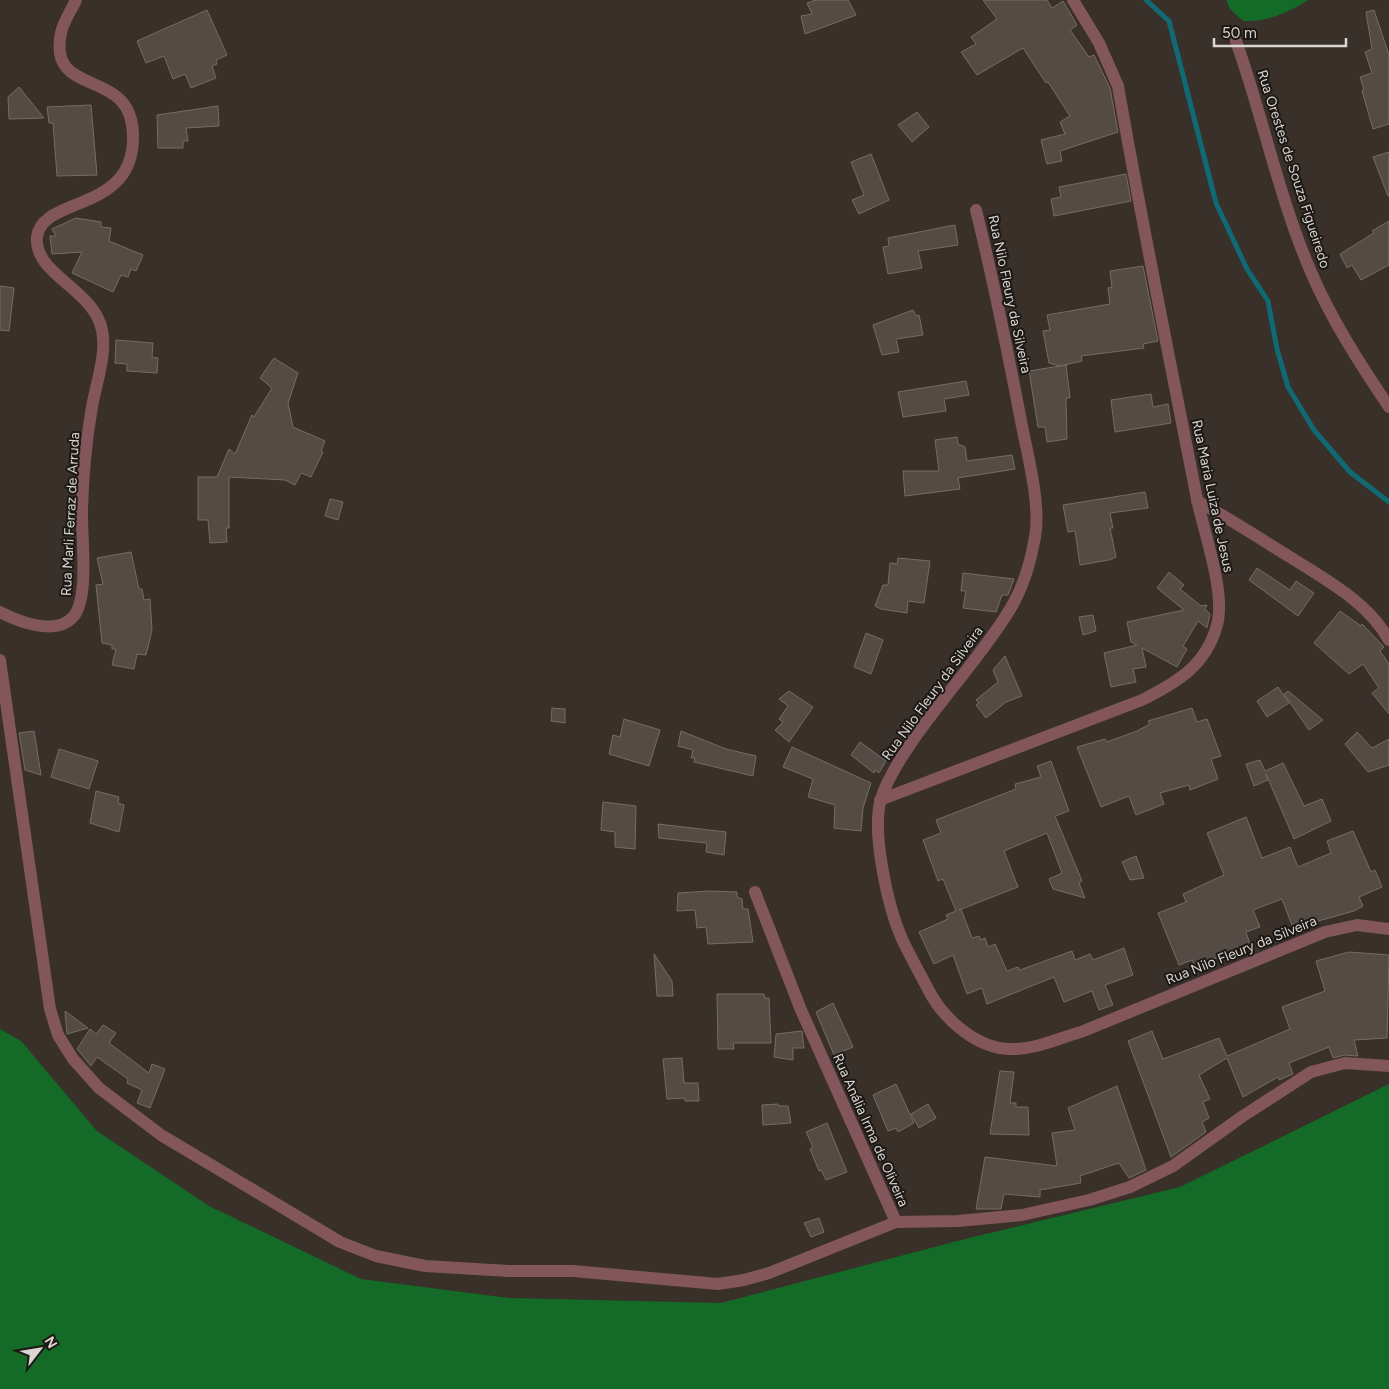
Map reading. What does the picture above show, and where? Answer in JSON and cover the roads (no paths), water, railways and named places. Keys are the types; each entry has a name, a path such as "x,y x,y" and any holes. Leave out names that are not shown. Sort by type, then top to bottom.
{"street":[{"name":"Rua Marli Ferraz de Arruda","path":"0,612 11,618 38,625 53,626 63,624 72,619 80,604 82,508 86,442 103,350 103,332 99,318 87,300 56,274 40,255 37,239 40,228 53,216 98,196 123,176 128,166 133,136 132,118 127,106 118,95 71,73 64,66 59,50 61,33 76,0"},
{"name":"Rua Maria Luiza de Jesus","path":"880,800 1142,700 1176,683 1201,659 1217,625 1218,592 1197,501 1118,86 1099,43 1073,0"},
{"name":"Rua Orestes de Souza Figueiredo","path":"1236,41 1310,271 1331,313 1389,407"},
{"name":"Rua Nilo Fleury da Silveira","path":"976,210 999,305 1034,484 1036,533 1027,577 1010,614 908,749 892,775 880,800 877,830 882,868 901,936 934,1001 957,1027 988,1045 1012,1049 1040,1045 1081,1032 1325,932 1357,925 1389,929"},
{"path":"1197,501 1238,524 1354,600 1385,628 1389,640"},
{"path":"0,660 50,1009 58,1035 73,1060 99,1088 161,1135 340,1242 376,1256 425,1266 509,1271 572,1271 718,1284 744,1280 769,1273 896,1222"},
{"name":"Rua Anália Irma de Oliveira","path":"755,892 801,1010 896,1222 958,1221 1022,1215 1089,1200 1130,1187 1173,1166 1207,1144 1243,1116 1311,1072 1345,1063 1379,1063 1389,1066"}],"waterway":[{"path":"1146,0 1169,21 1216,203 1247,269 1268,301 1277,349 1288,387 1314,430 1350,472 1389,502"}]}
